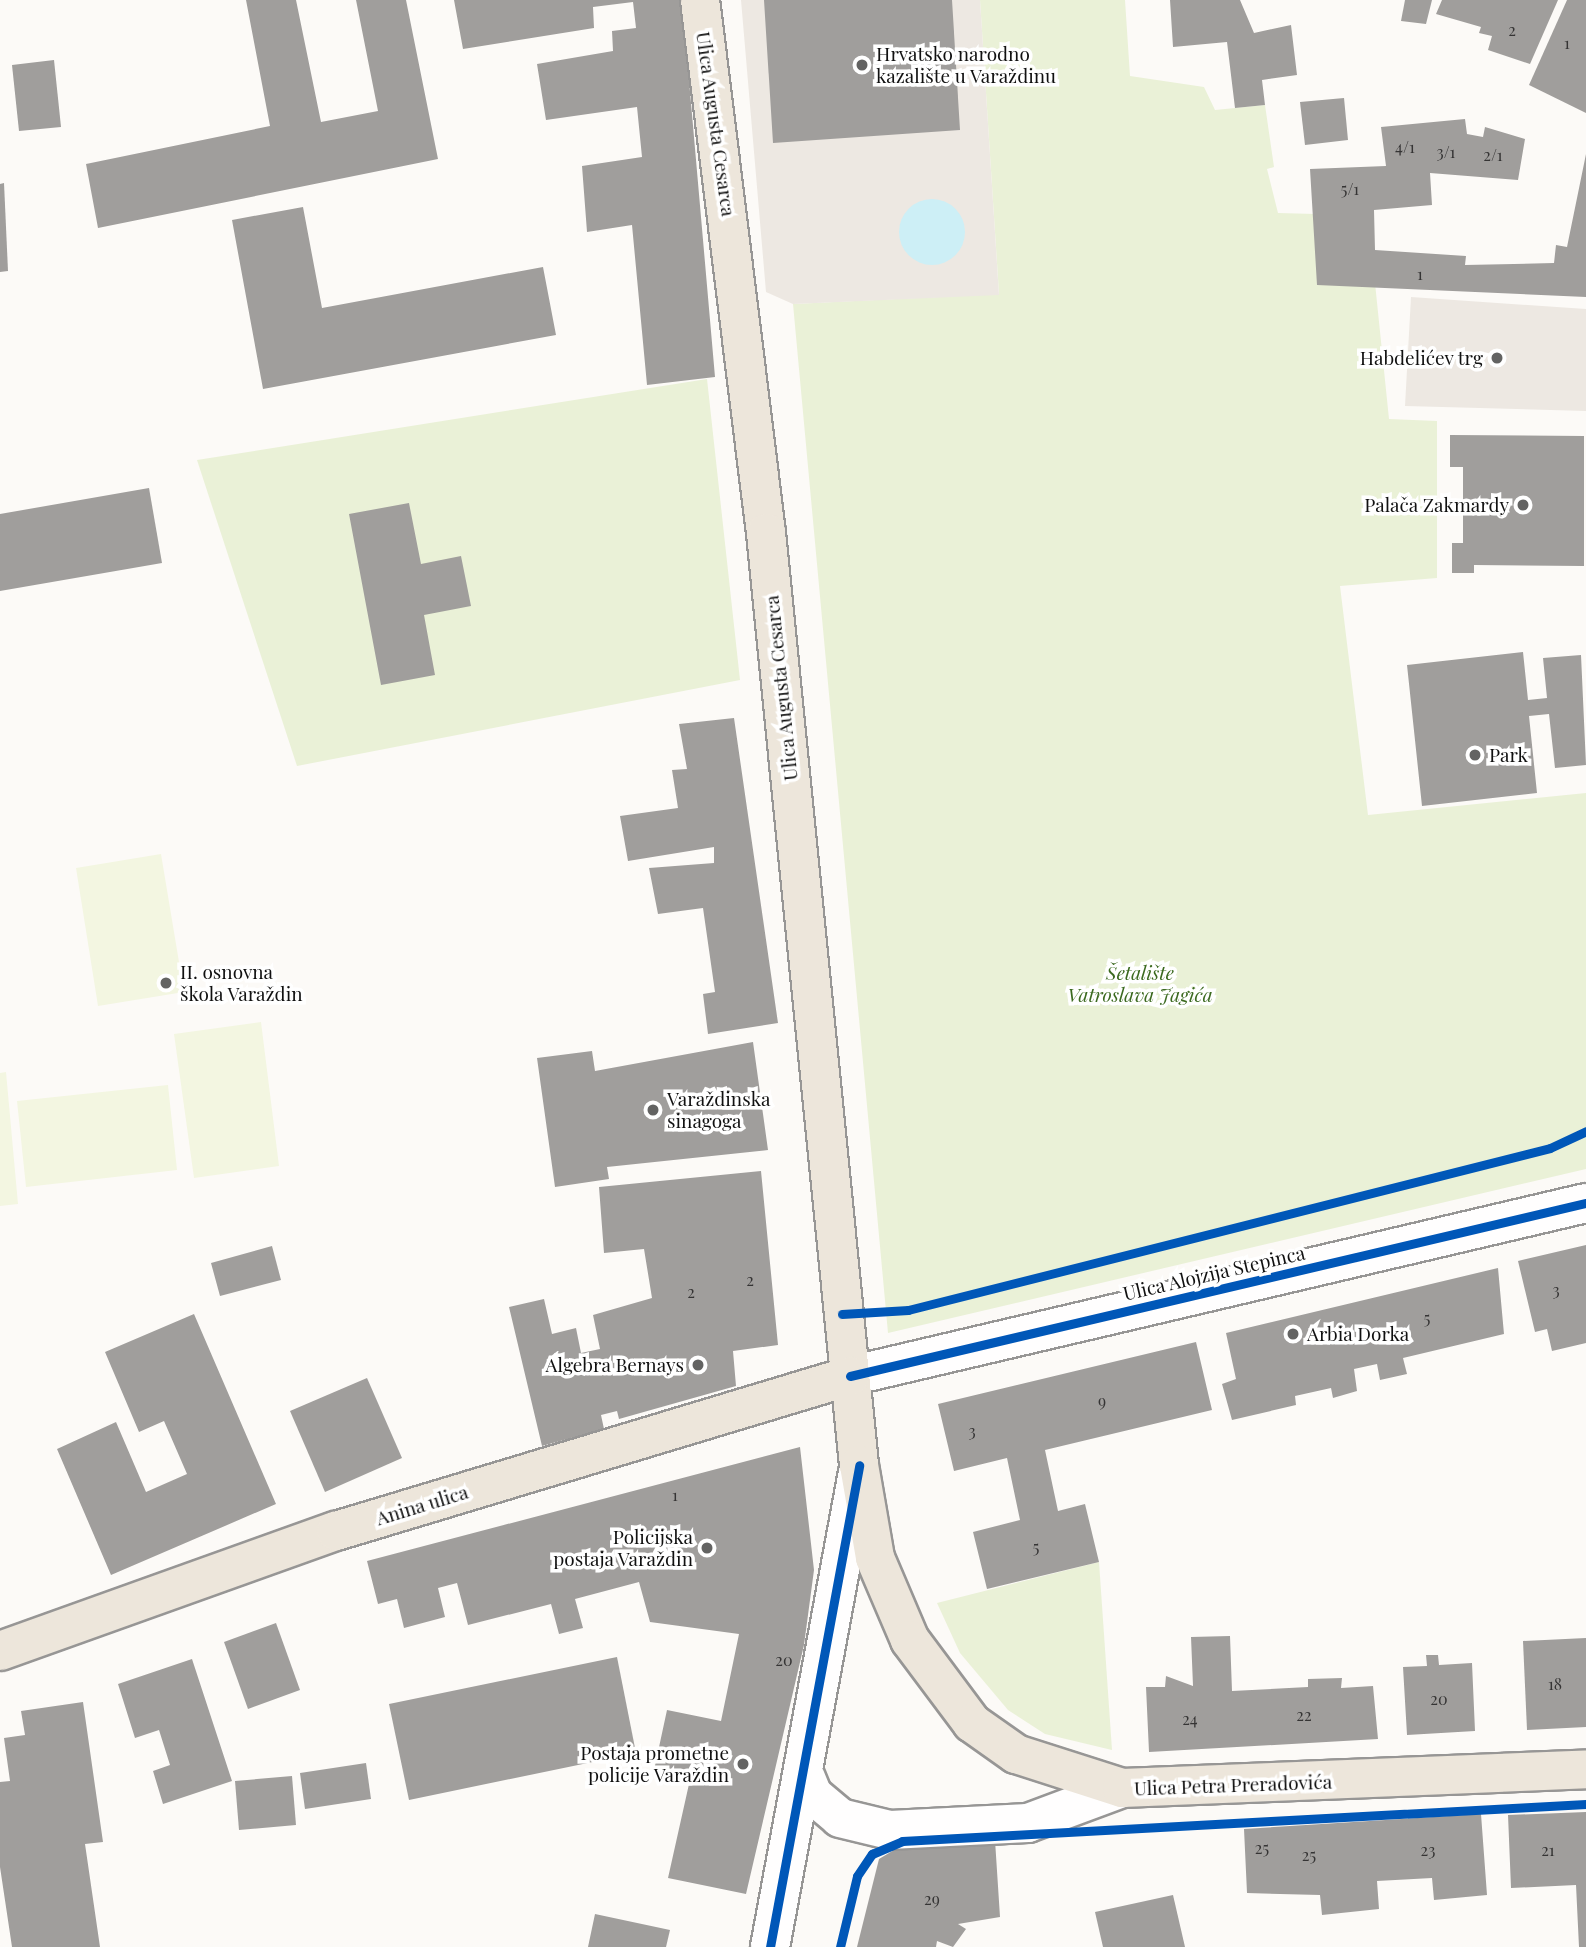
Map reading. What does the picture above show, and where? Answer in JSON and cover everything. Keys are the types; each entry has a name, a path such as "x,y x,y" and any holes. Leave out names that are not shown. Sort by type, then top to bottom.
{"main road":[{"name":"Ulica Augusta Cesarca","path":"700,0 766,533 859,1465"},
{"name":"Anina ulica","path":"0,1651 336,1531 850,1376"},
{"name":"Ulica Petra Preradovića","path":"859,1465 879,1568 910,1640 939,1684 972,1723 1016,1754 1122,1788 1586,1769"}],"street":[{"name":"Ulica Alojzija Stepinca","path":"850,1376 1586,1203"},
{"path":"770,1947 806,1778 859,1465"},
{"path":"806,1778 813,1795 840,1818 890,1830 1028,1823 1122,1788"}],"green space":[{"name":"Šetalište Vatroslava Jagića","path":"980,0 1125,0 1130,76 1204,87 1215,110 1265,105 1274,167 1267,169 1278,213 1316,214 1375,283 1389,419 1437,421 1437,578 1340,586 1368,815 1586,793 1586,1169 888,1333 793,304 999,294"},
{"path":"707,379 740,680 297,766 197,460"},
{"path":"161,854 184,992 98,1006 76,868"},
{"path":"261,1022 279,1166 194,1178 174,1034"},
{"path":"6,1072 18,1204 0,1206 0,1073"},
{"path":"168,1085 177,1170 26,1187 17,1101"},
{"path":"1099,1562 1112,1750 1045,1734 1008,1710 960,1653 937,1603"}],"shaded area":[{"path":"741,0 980,0 999,295 793,304 766,292"},
{"name":"Habdelićev trg","path":"1411,297 1586,309 1586,411 1405,406"}],"water":[{"path":"932,199 945,202 955,209 962,219 965,232 962,245 955,255 945,262 932,265 919,262 909,255 902,245 899,232 902,219 909,209 919,202"}],"building":[{"path":"246,0 296,0 321,122 378,111 356,0 406,0 438,159 98,228 86,164 270,126"},
{"path":"454,0 682,0 715,377 647,385 632,225 587,232 582,166 642,157 637,107 546,120 537,64 613,51 612,31 636,28 633,2 593,7 594,28 463,49"},
{"name":"Hrvatsko narodno kazalište u Varaždinu","path":"764,0 952,0 960,130 773,143"},
{"path":"1170,0 1240,0 1254,33 1291,25 1297,75 1262,80 1265,105 1235,108 1227,42 1173,47"},
{"path":"1405,0 1432,0 1426,24 1401,21"},
{"path":"1442,0 1558,0 1530,64 1488,50 1492,36 1479,33 1481,27 1436,14"},
{"path":"1567,0 1586,0 1586,113 1529,85"},
{"path":"54,60 61,127 19,131 12,65"},
{"path":"1344,98 1348,140 1305,145 1300,102"},
{"path":"1465,119 1467,134 1483,137 1485,127 1525,139 1518,180 1430,173 1432,205 1374,210 1375,250 1466,256 1465,265 1554,263 1556,245 1567,247 1586,154 1586,297 1317,285 1310,169 1386,166 1381,127"},
{"path":"4,183 8,271 0,272 0,184"},
{"path":"303,207 322,308 543,267 556,335 263,389 232,220"},
{"name":"Palača Zakmardy","path":"1450,435 1584,436 1584,566 1474,565 1474,573 1452,573 1452,543 1463,543 1463,467 1450,467"},
{"path":"149,488 162,563 0,591 0,514"},
{"path":"409,503 421,564 461,556 471,606 424,615 435,675 381,685 349,514"},
{"name":"Park","path":"1523,652 1528,700 1547,698 1543,658 1581,655 1586,765 1555,768 1549,714 1529,716 1537,793 1422,806 1407,665"},
{"path":"734,718 778,1023 708,1034 703,994 715,992 703,908 658,914 649,868 714,863 714,847 628,861 620,816 678,808 672,770 687,769 679,724"},
{"name":"Varaždinska sinagoga","path":"753,1042 768,1150 607,1167 609,1179 555,1187 537,1058 592,1051 595,1071"},
{"path":"761,1171 778,1345 733,1351 736,1386 619,1419 617,1411 601,1415 604,1429 542,1446 509,1307 544,1299 552,1334 576,1328 581,1353 600,1349 593,1315 652,1298 644,1249 604,1253 599,1187"},
{"path":"1586,1245 1586,1343 1552,1351 1547,1329 1535,1332 1518,1261"},
{"path":"272,1246 281,1280 220,1296 211,1263"},
{"path":"1498,1268 1504,1334 1403,1358 1407,1374 1380,1380 1377,1364 1354,1369 1357,1391 1333,1398 1331,1388 1295,1396 1296,1405 1232,1420 1222,1384 1236,1379 1226,1333"},
{"path":"194,1314 276,1504 111,1575 57,1449 116,1422 146,1492 187,1474 164,1421 139,1432 105,1352"},
{"path":"1196,1342 1212,1410 1045,1450 1058,1511 1085,1504 1099,1562 987,1589 973,1532 1020,1520 1007,1458 954,1471 938,1404"},
{"path":"367,1378 402,1458 325,1492 290,1411"},
{"path":"800,1447 814,1570 804,1645 746,1894 668,1878 689,1784 653,1775 667,1710 721,1721 739,1634 650,1622 639,1582 575,1599 583,1628 559,1634 551,1604 468,1625 457,1583 438,1588 445,1617 404,1628 397,1599 378,1604 367,1561"},
{"path":"276,1623 300,1690 248,1709 224,1642"},
{"path":"1230,1636 1232,1691 1308,1687 1308,1679 1342,1678 1341,1688 1373,1686 1378,1739 1149,1752 1146,1687 1165,1687 1166,1676 1193,1686 1191,1637"},
{"path":"1586,1638 1586,1727 1527,1730 1523,1641"},
{"path":"1426,1655 1438,1655 1439,1665 1472,1663 1475,1731 1407,1735 1403,1667 1427,1666"},
{"path":"617,1657 636,1753 409,1800 389,1704"},
{"path":"192,1659 232,1781 163,1804 153,1771 170,1765 159,1730 135,1738 118,1684"},
{"path":"83,1702 103,1842 85,1844 100,1947 12,1947 0,1867 0,1782 10,1781 4,1738 25,1735 21,1711"},
{"path":"366,1763 371,1799 305,1809 300,1773"},
{"path":"292,1776 296,1825 239,1830 235,1781"},
{"path":"1586,1812 1586,1947 1579,1947 1576,1885 1511,1888 1508,1815"},
{"path":"1481,1814 1487,1895 1434,1900 1432,1878 1377,1881 1379,1909 1322,1915 1320,1895 1247,1893 1244,1829"},
{"path":"995,1840 1000,1917 958,1924 966,1929 953,1947 937,1941 936,1947 857,1947 879,1859 899,1847"},
{"path":"1173,1895 1185,1947 1103,1947 1095,1912"},
{"path":"595,1914 670,1930 666,1947 588,1947"}],"cycle path":[{"path":"842,1314 908,1310 1550,1148 1586,1131"},
{"path":"850,1376 1586,1203"},
{"path":"770,1947 859,1465"},
{"path":"840,1947 857,1876 872,1854 902,1841 1586,1804"}],"place":[{"name":"Hrvatsko narodno kazalište u Varaždinu","path":"862,65"},
{"name":"Habdelićev trg","path":"1497,358"},
{"name":"Palača Zakmardy","path":"1523,505"},
{"name":"Park","path":"1475,755"},
{"name":"II. osnovna škola Varaždin","path":"166,983"},
{"name":"Varaždinska sinagoga","path":"653,1110"},
{"name":"Arbia Dorka","path":"1293,1334"},
{"name":"Algebra Bernays","path":"698,1365"},
{"name":"Policijska postaja Varaždin","path":"707,1548"},
{"name":"Postaja prometne policije Varaždin","path":"743,1764"}]}
